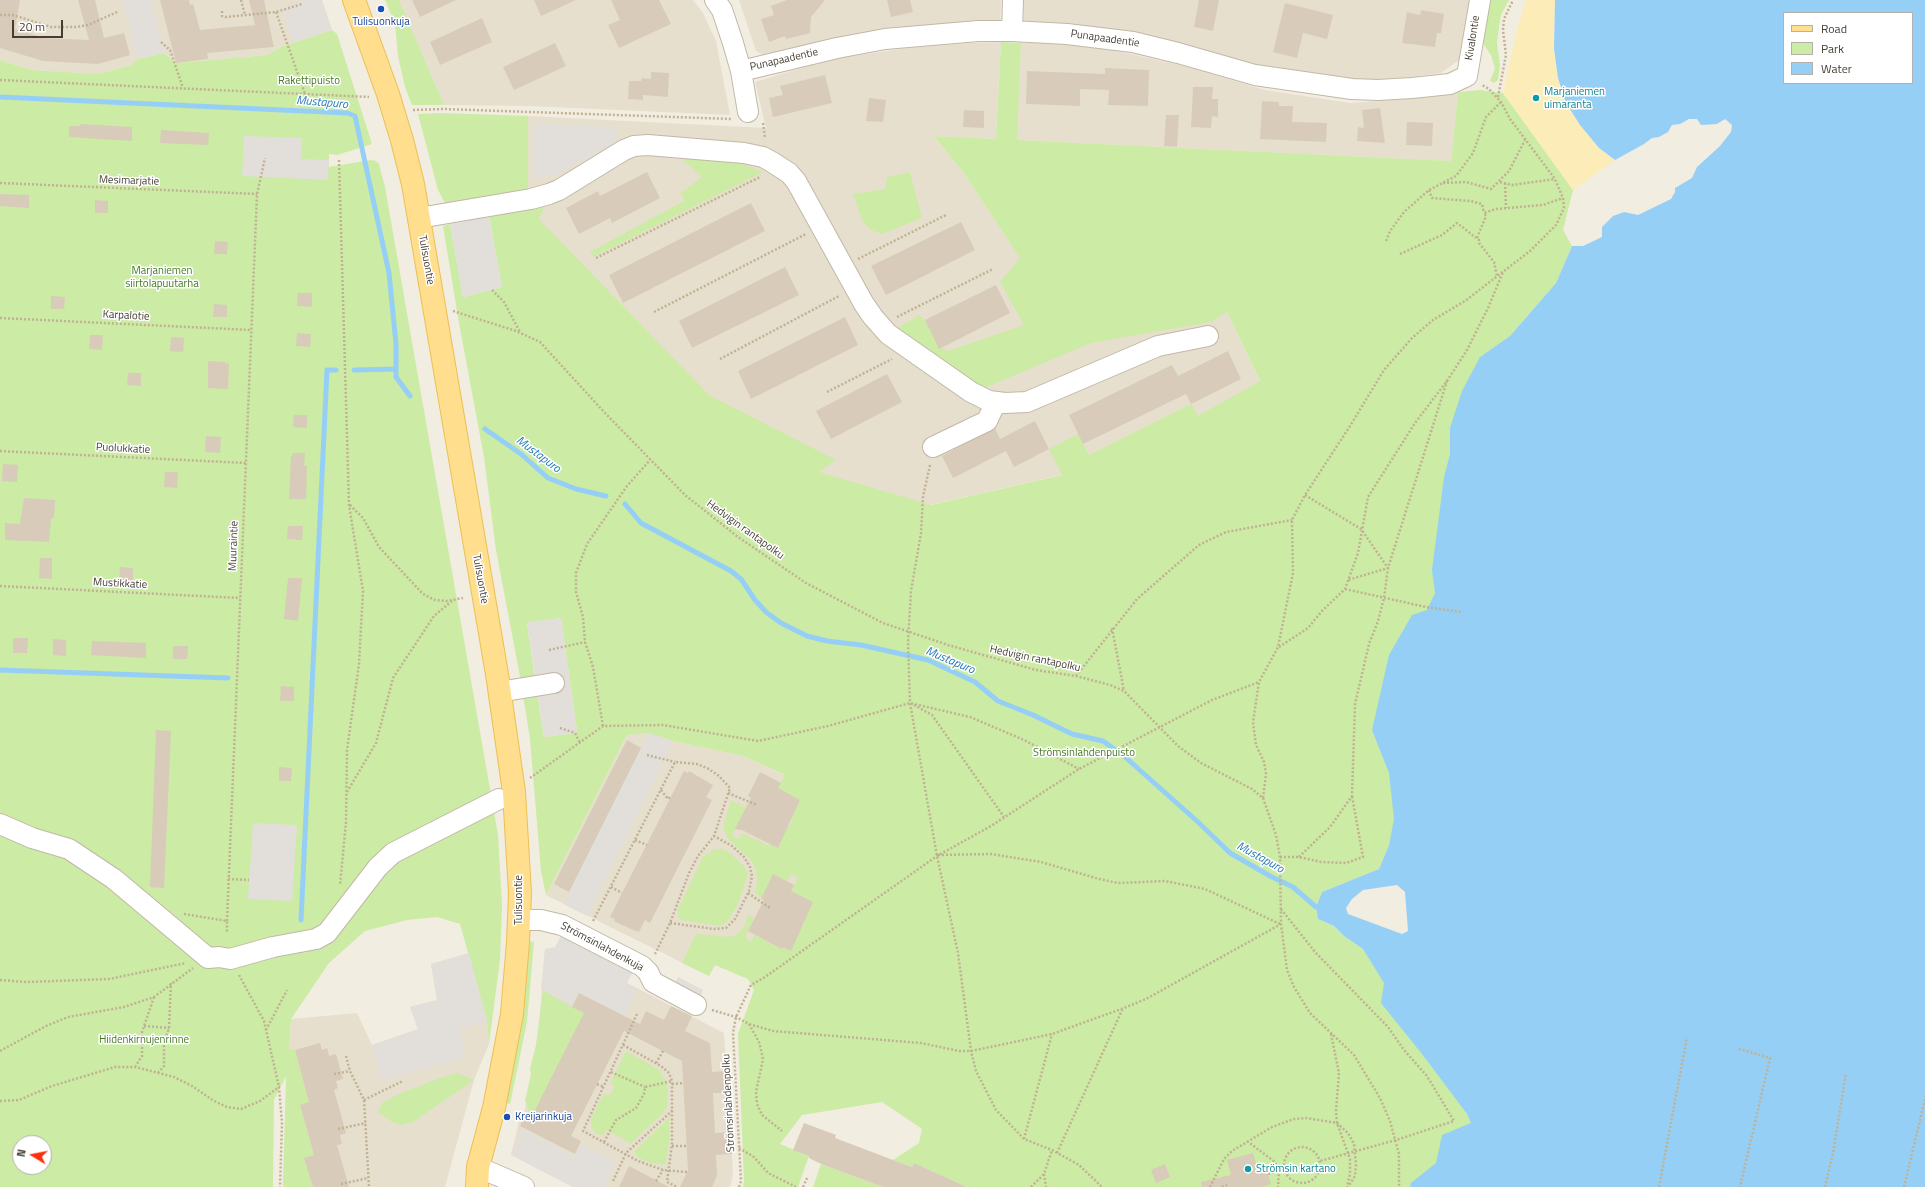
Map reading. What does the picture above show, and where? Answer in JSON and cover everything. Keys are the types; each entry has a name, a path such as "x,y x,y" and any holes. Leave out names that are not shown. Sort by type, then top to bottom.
{"main road":[{"name":"Tulisuontie","path":"354,0 402,140 419,218 499,692 517,827 520,920 512,1014 494,1108 478,1177 468,1187"}],"street":[{"path":"715,0 722,10 740,70 748,112"},
{"path":"1012,31 1013,0"},
{"name":"Kivalontie","path":"1467,76 1480,0"},
{"name":"Punapaadentie","path":"740,70 837,48 885,39 978,31 1012,31 1067,34 1133,42 1255,75 1352,89 1378,90 1450,84 1467,76"},
{"path":"419,218 531,199 559,190 624,150 634,146 648,145 744,153 763,157 780,167 796,181 873,317 888,334 971,392 989,401 1027,402 1158,346 1208,336"},
{"path":"933,447 986,421 996,402"},
{"path":"499,692 554,683"},
{"path":"0,824 32,838 70,849 114,879 208,958 219,956 230,959 273,947 316,939 327,933 342,916 378,867 393,853 499,799"},
{"name":"Strömsinlahdenkuja","path":"520,920 545,920 562,925 642,966 648,972 653,982 696,1005"},
{"path":"478,1177 524,1187"}],"path":[{"path":"242,0 245,15"},
{"path":"1498,98 1506,55 1503,30 1504,19 1513,0"},
{"path":"222,11 222,16 226,18 276,12 302,4"},
{"path":"0,15 13,15 51,27 76,27 88,25 117,12"},
{"path":"276,12 305,94"},
{"path":"161,42 170,50 183,88"},
{"path":"1400,1187 1399,1154 1396,1140 1382,1104 1368,1076 1354,1055 1310,1013 1294,987 1287,970 1280,924 1280,857 1276,835 1263,798 1266,774 1264,762 1256,745 1253,722 1258,682 1278,647 1293,573 1292,520 1305,495 1384,370 1412,338 1433,320 1465,300 1530,251 1556,225 1564,208 1563,198 1555,179 1510,119 1501,102 1489,89 1467,76"},
{"path":"0,80 366,97"},
{"path":"1386,241 1390,230 1404,212 1429,190 1456,176 1473,153 1486,117 1501,102"},
{"path":"411,110 444,109 729,120 748,112"},
{"path":"1443,183 1466,182 1491,189 1500,182 1509,171 1525,140"},
{"name":"Muuraintie","path":"227,932 227,900 257,194 265,158"},
{"path":"339,160 350,505 363,591 359,664 347,750 346,792 339,897 342,916"},
{"path":"596,258 780,167"},
{"path":"1500,182 1512,185 1555,179"},
{"name":"Mesimarjatie","path":"0,183 257,194"},
{"path":"1505,183 1506,208"},
{"path":"1429,190 1432,198 1470,201 1482,204 1486,216 1477,238"},
{"path":"1484,213 1506,208 1543,205 1563,198"},
{"path":"844,267 946,215"},
{"path":"1400,254 1442,235 1457,224 1477,238 1494,262 1497,277"},
{"path":"654,312 821,227"},
{"path":"880,325 993,269"},
{"path":"1278,647 1308,628 1322,610 1345,589 1358,553 1361,529 1368,497 1415,423 1447,381 1478,330 1504,271"},
{"path":"720,359 856,288"},
{"path":"492,290 504,302 520,333"},
{"name":"Hedvigin rantapolku","path":"451,310 532,337 546,347 605,414 685,495 767,557 813,587 883,623 985,657 1036,670 1076,676 1110,685 1124,691 1178,746 1201,762 1252,788 1263,798"},
{"name":"Karpalotie","path":"0,318 251,330"},
{"path":"827,392 910,349"},
{"path":"1280,857 1299,857 1321,862 1346,863 1363,857 1352,796 1355,704 1368,644 1378,621 1384,598 1388,568 1447,381"},
{"path":"933,447 923,497 921,532 911,591 908,631 908,676 910,703 937,856 958,953 971,1051 976,1071 996,1110 1024,1139 1052,1150 1079,1165 1102,1187"},
{"name":"Puolukkatie","path":"0,451 246,463"},
{"path":"603,726 593,667 585,642 583,617 576,592 576,573 587,544 627,486 650,460"},
{"path":"1305,495 1361,529 1388,568"},
{"path":"350,505 363,518 379,547 423,594 435,600 453,600 463,598"},
{"path":"1076,676 1112,628 1137,599 1199,545 1226,532 1292,520"},
{"path":"1348,580 1388,568"},
{"name":"Mustikkatie","path":"0,586 240,598"},
{"path":"1345,589 1384,598 1461,612"},
{"path":"346,792 376,744 393,678 434,616 453,600"},
{"path":"1112,628 1124,691"},
{"path":"549,650 585,642"},
{"name":"Strömsinlahdenpolku","path":"739,1187 741,1181 733,1032 736,1017 751,985 765,977 937,856 992,826 1079,769 1212,700 1258,682"},
{"path":"910,703 932,715 1004,817"},
{"path":"530,779 603,726 663,725 758,741 828,726 910,703 970,717 1024,740 1079,769"},
{"path":"560,728 575,733 580,743"},
{"path":"642,966 654,956 670,923 689,873 698,856 714,836 730,788 719,776 709,769 697,764 675,762 647,755"},
{"path":"591,925 675,762"},
{"path":"660,790 668,799 671,796"},
{"path":"728,793 757,805"},
{"path":"1299,857 1330,826 1352,796"},
{"path":"670,923 700,929 726,928 735,919 748,893 752,876 750,867 744,857 732,846 714,836"},
{"path":"635,840 647,845"},
{"path":"937,856 991,854 1041,862 1118,883 1165,881 1206,889 1280,924"},
{"path":"228,879 249,880"},
{"path":"611,887 622,893"},
{"path":"748,893 770,908"},
{"path":"1281,909 1315,952 1388,1027 1404,1050 1427,1076 1454,1121 1396,1140 1320,1161"},
{"path":"154,914 167,913 196,915 227,921"},
{"path":"696,1005 736,1017 749,1024 773,1031 921,1043 959,1051 971,1051 1052,1034 1146,999 1280,924"},
{"path":"0,980 26,982 109,979 208,958"},
{"path":"0,1051 46,1026 68,1017 124,1007 154,997 171,983 208,958"},
{"path":"230,959 264,1021 279,1087 282,1123 280,1187"},
{"path":"158,1072 164,1066 164,1043 169,1028 171,983"},
{"path":"266,1030 286,990"},
{"path":"135,1067 142,1056 144,1026 154,997"},
{"path":"1058,1153 1124,1008"},
{"path":"637,1014 583,1131 626,1153 638,1161 663,1170 687,1172"},
{"path":"749,1024 759,1042 762,1059 756,1092 757,1104 762,1116 782,1131"},
{"path":"144,1026 169,1028"},
{"path":"1024,1139 1052,1034"},
{"path":"1331,1034 1339,1073 1336,1111 1337,1123 1350,1153 1350,1174 1347,1187"},
{"path":"1659,1187 1687,1037"},
{"path":"623,1045 656,1063 669,1074 672,1082 672,1146 667,1182 677,1187"},
{"path":"1738,1049 1770,1058 1740,1187"},
{"path":"656,1063 663,1050"},
{"path":"346,1056 350,1071 364,1100 369,1187"},
{"path":"0,1101 19,1100 52,1086 115,1067 135,1067 174,1077 192,1086 214,1101 227,1107 241,1109 260,1102 279,1087"},
{"path":"334,1074 350,1071"},
{"path":"610,1072 645,1087 672,1082 684,1083"},
{"path":"1825,1187 1833,1152 1846,1073"},
{"path":"364,1100 403,1082"},
{"path":"597,1084 604,1087"},
{"path":"604,1142 616,1120 636,1108 644,1094 645,1087"},
{"path":"1904,1187 1925,1099"},
{"path":"613,1181 626,1153 672,1110"},
{"path":"1210,1187 1224,1158 1247,1141 1272,1127 1294,1119 1315,1118 1337,1123 1348,1133 1355,1152 1356,1164 1355,1176 1347,1187"},
{"path":"338,1129 366,1123"},
{"path":"1247,1141 1276,1162 1279,1172 1278,1187"},
{"path":"672,1146 687,1146"},
{"path":"739,1148 754,1157 768,1172 796,1187"},
{"path":"1300,1148 1311,1150 1320,1161 1320,1168 1317,1176 1307,1183 1293,1181 1285,1170 1285,1163 1288,1155 1300,1148"},
{"path":"1031,1187 1044,1174 1052,1150"},
{"path":"656,1180 663,1170"},
{"path":"1268,1174 1285,1170"},
{"path":"1044,1174 1046,1187"},
{"path":"341,1184 368,1178"},
{"path":"804,1187 807,1178"},
{"path":"1222,1187 1227,1186"}],"shaded area":[{"path":"0,0 322,0 332,30 283,46 267,55 176,63 164,53 138,59 131,65 99,74 32,70 0,60"},
{"path":"123,0 151,0 164,53 138,59"},
{"path":"300,0 322,0 332,30 293,43 283,10 302,4"},
{"path":"399,0 693,0 703,13 716,41 730,115 529,106 444,105"},
{"path":"739,0 1001,0 1000,22 767,57 756,51"},
{"path":"1024,0 1473,0 1459,60 1441,73 1357,84 1255,65 1177,42 1096,27 1023,23"},
{"path":"1001,42 996,139 934,136 963,172 1044,293 1227,312 1279,422 1252,431 930,505 785,497 528,208 528,116 766,128 755,82 831,59 908,48"},
{"path":"1065,42 1122,52 1184,66 1265,90 1350,103 1418,98 1458,92 1451,161 1016,140 1021,43"},
{"path":"533,124 616,127 614,144 557,174 533,178"},
{"path":"244,136 302,138 301,159 329,160 328,180 242,176"},
{"path":"489,216 502,287 463,297 450,224"},
{"path":"561,618 577,731 575,733 544,737 527,622"},
{"path":"648,733 673,741 743,756 808,786 837,895 811,937 748,979 715,965 709,976 546,895 627,735"},
{"path":"648,733 673,741 587,916 563,904"},
{"path":"253,823 297,825 292,901 248,899"},
{"path":"564,930 636,966 627,983 637,989 624,1016 579,993 572,1007 541,989 545,949 555,947"},
{"path":"545,949 627,983 724,1033 733,1174 730,1187 573,1187 511,1155 521,1113 524,1114 539,1029"},
{"path":"469,953 487,1021 489,1044 474,1080 445,1187 283,1187 287,1075 291,1019 357,1013 372,1045 418,1029 410,1007 437,1000 431,964"},
{"path":"469,953 487,1021 459,1029 466,1057 382,1080 372,1045 418,1029 410,1007 437,1000 431,964"},
{"path":"678,977 703,990 699,1000 673,987"},
{"path":"522,1129 575,1156 582,1144 616,1163 604,1187 573,1187 511,1155"}],"green space":[{"path":"385,0 399,0 444,105 412,105 405,87 398,56 395,24"},
{"path":"1491,0 1509,0 1501,15 1497,43 1500,65 1498,80 1494,83 1490,81 1495,68 1491,55 1482,42"},
{"path":"332,30 337,34 372,144 337,155 329,154 329,167 371,160 376,161 379,164 385,187 498,835 502,905 500,960 489,1044 487,1021 460,924 437,917 407,920 365,931 329,963 291,1019 289,1049 295,1050 309,1102 300,1105 314,1155 305,1158 313,1187 283,1187 286,1076 274,1100 273,1187 0,1187 0,60 32,70 99,74 131,65 138,59 164,53 176,63 267,55 283,46"},
{"name":"Strömsinlahdenpuisto","path":"1001,42 1021,43 1017,140 1451,161 1458,92 1480,90 1503,93 1573,190 1563,230 1572,246 1556,283 1510,336 1480,357 1496,373 1389,845 1379,869 1322,892 1316,907 1318,919 1334,926 1344,936 1363,949 1402,1000 1467,1114 1472,1123 1475,1187 967,1187 914,1163 912,1167 893,1160 919,1143 922,1129 882,1102 802,1115 780,1144 809,1156 798,1187 743,1187 738,1034 754,990 748,979 715,965 709,976 682,963 696,934 729,937 738,934 744,927 748,915 754,918 745,938 751,942 755,935 782,949 783,947 791,950 794,943 787,939 794,926 802,929 805,922 804,920 813,902 791,891 798,878 791,874 787,881 773,874 761,899 755,891 757,883 756,870 751,860 729,840 724,831 724,823 731,800 746,808 732,836 739,839 742,833 769,846 770,844 778,848 782,841 774,837 781,823 789,827 793,819 791,818 800,800 778,788 785,775 743,756 673,741 648,733 627,735 546,895 541,871 530,739 523,695 537,692 544,737 575,733 577,731 561,618 527,623 535,679 521,682 496,550 484,457 443,226 450,224 463,297 502,287 489,216 545,205 539,219 709,395 836,460 819,472 931,505 1062,475 1049,449 1078,434 1089,455 1191,404 1198,416 1260,381 1227,312 1211,322 1091,343 982,389 896,329 919,315 925,320 938,347 948,351 1024,325 1000,282 1020,258 963,172 934,136 996,139"},
{"path":"442,113 528,116 528,189 445,203 438,190 418,114"},
{"path":"686,156 737,162 763,172 593,257 590,252 684,201 681,193 702,177 683,160"},
{"path":"910,172 922,218 882,234 871,230 862,220 853,194 885,189 887,177"},
{"path":"715,849 723,849 730,853 744,866 748,874 737,906 727,922 721,926 681,920 678,916 678,909 703,857"},
{"path":"529,941 534,942 527,1022 510,1104 503,1102 526,943"},
{"path":"543,990 606,1024 544,1117 530,1114 525,1101 531,1074 530,1069 536,1045"},
{"path":"626,1051 658,1069 668,1084 667,1107 663,1113 630,1144 606,1130 604,1135 596,1134 591,1127 591,1119 603,1095 610,1095 615,1086 610,1084"},
{"path":"457,1073 474,1080 413,1122 401,1125 392,1122 378,1112 382,1103 401,1093"},
{"path":"669,1118 669,1143 665,1165 651,1163 639,1158 634,1152"},
{"path":"821,1164 883,1187 813,1187"}],"sand":[{"name":"Marjaniemen uimaranta","path":"1526,0 1555,0 1554,49 1558,78 1566,103 1580,125 1599,148 1615,160 1573,190 1503,93 1516,33"}],"water":[{"path":"1555,0 1925,0 1925,1187 1410,1187 1411,1183 1436,1163 1442,1135 1471,1123 1467,1114 1422,1054 1381,1003 1384,983 1363,949 1344,936 1334,926 1318,919 1316,907 1322,892 1379,869 1389,845 1394,819 1389,773 1372,730 1389,655 1412,615 1427,610 1435,593 1432,570 1444,477 1450,454 1450,428 1462,391 1480,357 1510,336 1556,283 1572,246 1583,246 1602,237 1602,227 1613,216 1624,212 1638,215 1671,199 1675,192 1675,188 1692,178 1697,167 1720,146 1731,132 1732,125 1725,119 1717,124 1701,125 1697,119 1689,119 1680,124 1672,125 1668,132 1659,137 1652,138 1615,160 1599,148 1580,125 1566,103 1558,78 1554,49","holes":["1397,885 1405,892 1408,931 1402,934 1348,914 1346,908 1352,899 1363,890"]}],"building":[{"path":"0,0 20,0 15,29 45,38 89,40 78,0 95,0 104,38 124,33 130,55 98,64 43,61 0,48"},
{"path":"160,0 189,0 190,5 193,4 200,30 255,25 249,0 264,0 274,47 207,53 208,59 176,63"},
{"path":"412,0 456,0 420,17"},
{"path":"534,0 576,0 541,16"},
{"path":"611,0 659,0 671,24 619,48 608,25 620,20"},
{"path":"787,0 825,0 811,17 810,33 786,39 785,36 769,42 761,19 774,15 771,6"},
{"path":"887,0 910,0 913,12 891,17"},
{"path":"1199,0 1219,0 1213,31 1194,27"},
{"path":"1285,3 1333,15 1327,39 1303,33 1297,58 1273,52"},
{"path":"1421,10 1444,14 1441,33 1437,33 1435,47 1402,43 1407,12 1420,15"},
{"path":"482,18 492,42 440,65 430,42"},
{"path":"555,43 566,66 514,90 503,67"},
{"path":"1105,68 1149,70 1148,106 1108,105 1109,90 1080,89 1080,106 1026,104 1027,71 1105,74"},
{"path":"651,72 669,73 668,97 643,95 643,100 628,99 629,81 641,81 642,78 651,79"},
{"path":"825,75 832,103 773,117 769,98 783,95 780,86"},
{"path":"1193,87 1213,87 1212,99 1218,99 1218,117 1212,116 1211,128 1191,127"},
{"path":"869,98 886,100 883,122 866,121"},
{"path":"1262,101 1279,102 1279,106 1293,106 1292,122 1327,123 1326,142 1260,139"},
{"path":"1380,108 1385,143 1357,141 1358,127 1364,128 1362,110"},
{"path":"964,110 984,111 984,128 963,127"},
{"path":"1166,115 1179,115 1177,147 1164,146"},
{"path":"1407,122 1433,123 1432,146 1406,145"},
{"path":"81,124 132,127 132,141 69,137 69,126 80,126"},
{"path":"161,130 209,133 208,145 160,143"},
{"path":"647,172 660,198 612,223 610,218 579,234 566,208 598,191 600,196"},
{"path":"0,194 29,195 29,208 0,206"},
{"path":"95,200 108,201 108,213 95,213"},
{"path":"751,203 765,231 623,303 609,275"},
{"path":"961,222 975,250 886,295 871,266"},
{"path":"215,241 228,242 227,254 214,254"},
{"path":"785,267 799,295 692,348 679,321"},
{"path":"996,285 1010,313 939,349 925,320"},
{"path":"298,293 312,293 312,307 297,306"},
{"path":"51,296 65,297 64,309 51,309"},
{"path":"214,304 227,305 227,317 213,317"},
{"path":"845,317 858,345 751,399 738,371"},
{"path":"297,333 311,334 310,347 296,346"},
{"path":"90,335 103,335 102,350 89,349"},
{"path":"171,337 184,338 183,352 170,351"},
{"path":"1228,351 1241,379 1191,404 1186,394 1083,444 1069,415 1172,365 1178,376"},
{"path":"208,361 224,362 229,364 228,389 208,388"},
{"path":"128,373 141,373 141,386 127,385"},
{"path":"887,374 902,402 831,439 816,411"},
{"path":"294,415 307,415 307,428 293,427"},
{"path":"1035,421 1049,449 1014,467 1006,451 953,478 942,456 995,428 1000,439"},
{"path":"206,436 221,437 220,453 205,452"},
{"path":"293,453 305,453 304,466 307,466 306,499 289,499 291,456"},
{"path":"3,464 18,465 17,482 2,481"},
{"path":"165,472 178,472 177,488 164,487"},
{"path":"24,498 55,500 54,518 51,518 49,542 5,540 5,523 20,524"},
{"path":"288,526 303,526 302,540 287,539"},
{"path":"40,558 52,558 52,579 39,578"},
{"path":"120,567 133,568 133,583 119,582"},
{"path":"288,578 302,578 298,621 284,619"},
{"path":"13,638 28,638 27,653 13,653"},
{"path":"53,639 66,640 66,656 53,655"},
{"path":"92,641 146,643 146,658 91,655"},
{"path":"173,646 188,646 187,659 173,659"},
{"path":"281,686 294,687 294,701 280,701"},
{"path":"156,730 171,731 164,888 150,887"},
{"path":"627,740 641,748 569,892 554,884"},
{"path":"279,767 292,768 291,781 279,781"},
{"path":"684,771 688,773 689,771 713,785 706,797 712,800 650,923 645,920 639,932 614,921 615,919 610,917"},
{"path":"760,772 781,783 778,788 800,800 778,848 742,830 735,829 751,798 748,796"},
{"path":"773,874 794,885 791,891 813,902 791,951 783,947 782,949 748,931 764,900 761,899"},
{"path":"579,993 640,1024 646,1011 664,1020 671,1006 692,1016 685,1031 710,1043 712,1072 727,1071 728,1093 713,1093 715,1133 731,1132 732,1154 716,1155 717,1176 712,1187 680,1187 688,1170 682,1061 624,1031 571,1136 581,1141 575,1154 520,1126 526,1113 532,1116 584,1013 572,1007"},
{"path":"320,1043 322,1050 327,1048 329,1056 336,1054 343,1079 336,1081 338,1088 334,1090 346,1133 340,1135 342,1144 337,1145 349,1187 313,1187 304,1158 314,1155 300,1105 309,1102 295,1050"},
{"path":"804,1123 836,1135 835,1138 912,1167 914,1163 967,1187 883,1187 821,1164 809,1158 809,1156 793,1150"},
{"name":"Strömsin kartano","path":"1253,1153 1257,1167 1265,1165 1271,1184 1262,1187 1202,1187 1201,1182 1231,1175 1227,1160"},
{"path":"1165,1164 1170,1177 1156,1183 1151,1170"},
{"path":"629,1166 669,1187 619,1187"}],"waterway":[{"name":"Mustapuro","path":"0,97 347,113 355,116 389,273 396,344 396,377 410,396"},
{"path":"354,370 396,369"},
{"path":"301,920 327,370 336,370"},
{"name":"Mustapuro","path":"485,429 521,454 548,478 576,489 606,496"},
{"name":"Mustapuro","path":"625,504 641,523 731,571 741,579 755,600 767,613 781,623 807,636 827,641 861,645 928,660 975,682 998,701 1033,715 1072,734 1103,741 1124,756 1198,822 1230,853 1270,876 1293,887 1316,907"},
{"path":"0,670 228,678"}],"place":[{"name":"Tulisuonkuja","path":"381,9"},
{"name":"Marjaniemen uimaranta","path":"1536,98"},
{"name":"Kreijarinkuja","path":"507,1117"},
{"name":"Strömsin kartano","path":"1248,1169"}],"park label":[{"name":"Rakettipuisto","path":"309,81"},
{"name":"Marjaniemen siirtolapuutarha","path":"162,277"},
{"name":"Hiidenkirnujenrinne","path":"144,1040"}]}
